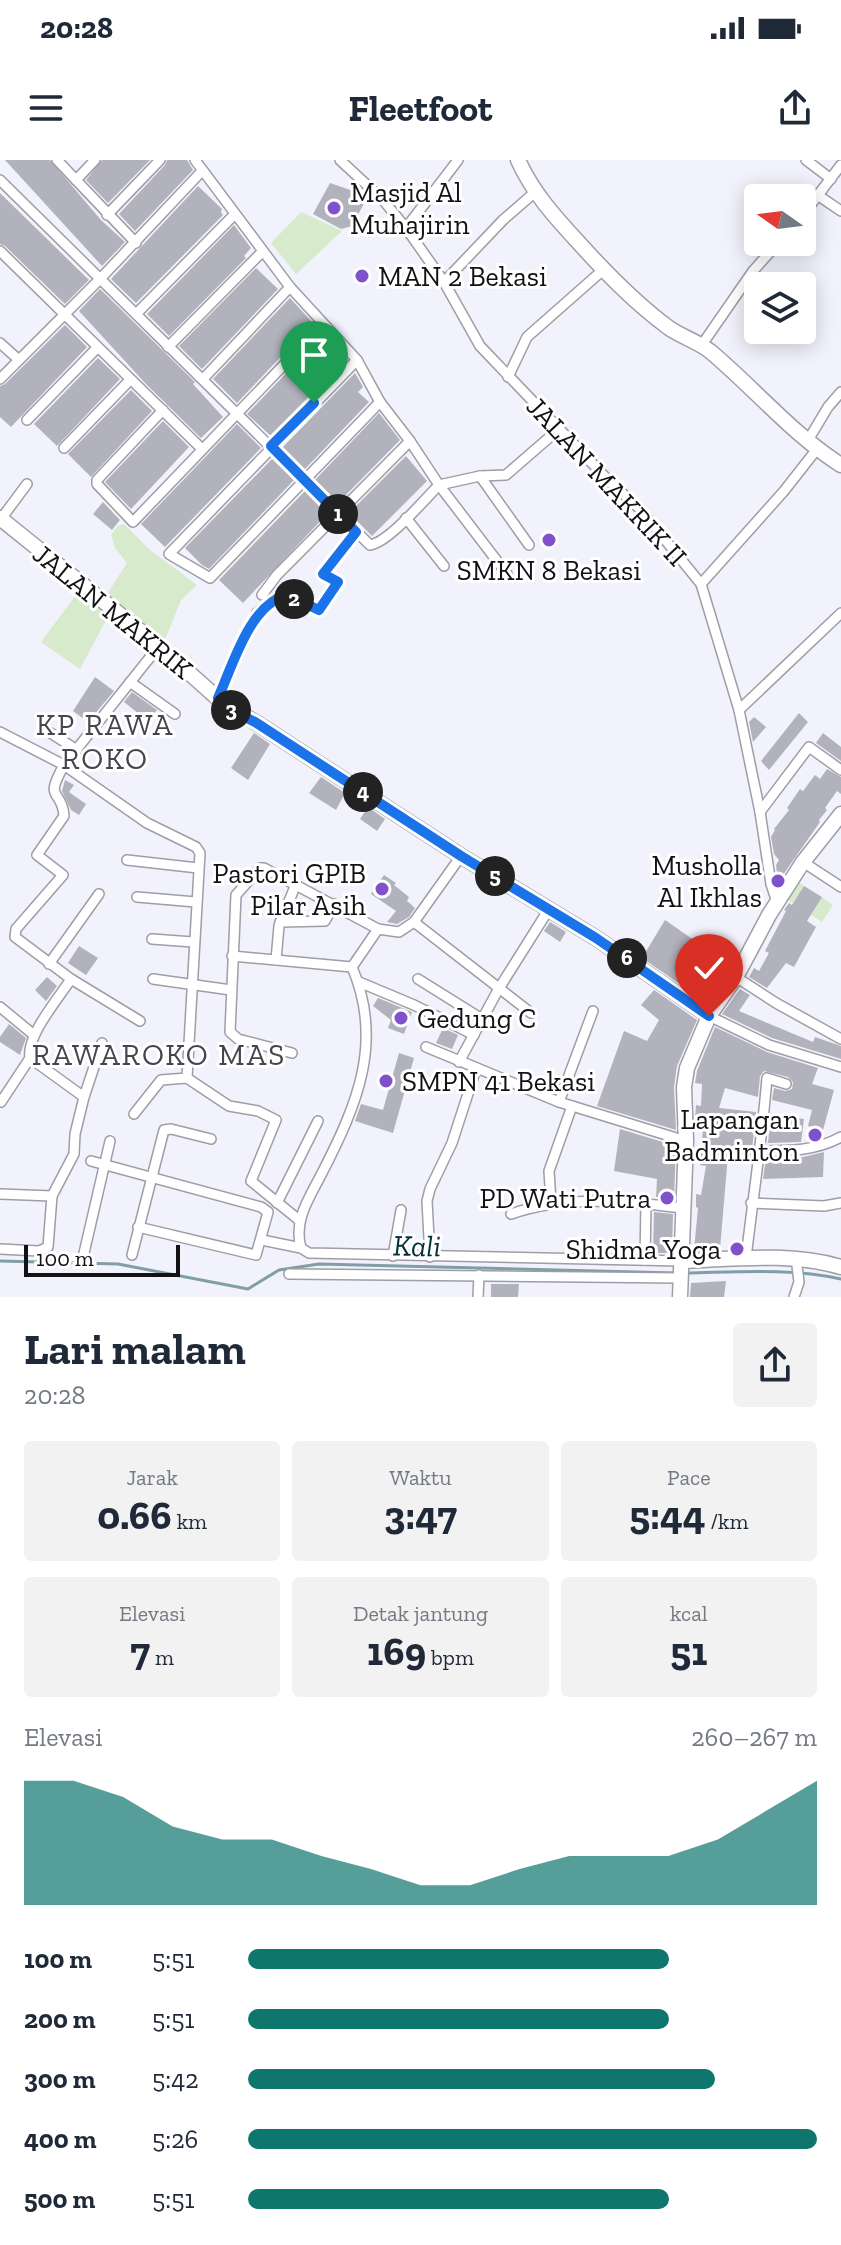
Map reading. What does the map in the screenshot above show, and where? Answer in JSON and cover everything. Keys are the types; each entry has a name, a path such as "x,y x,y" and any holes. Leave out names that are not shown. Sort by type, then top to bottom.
{"street":[{"path":"57,160 136,243"},
{"path":"76,180 95,160"},
{"path":"107,215 160,160"},
{"path":"195,160 290,287 357,360 380,402 507,574"},
{"name":"JALAN MAKRIK II","path":"340,160 383,200 406,228 444,282 480,346 640,509 701,584 739,710 777,902"},
{"path":"406,228 458,160"},
{"path":"518,160 534,193 603,270 660,321 701,346 754,390 812,446 841,465"},
{"path":"806,160 831,179"},
{"path":"816,200 841,165"},
{"path":"0,379 136,243 202,171"},
{"path":"0,180 370,545 377,543 406,518 439,485 480,476 506,475 559,429"},
{"path":"444,282 503,220 534,193"},
{"path":"819,196 841,211"},
{"path":"136,314 235,214"},
{"path":"168,347 262,252"},
{"path":"701,346 766,256"},
{"path":"2,257 201,448"},
{"path":"508,377 527,337 603,270"},
{"path":"203,379 290,287"},
{"path":"163,410 98,478 97,484 133,522 322,325"},
{"path":"0,343 19,360"},
{"path":"27,420 97,348"},
{"path":"357,360 169,554 210,578 380,402"},
{"path":"64,448 130,380"},
{"path":"701,584 784,491 812,446 828,407 841,392"},
{"path":"262,595 277,575 410,441"},
{"path":"480,476 529,545"},
{"path":"0,519 27,484"},
{"path":"406,518 444,566"},
{"name":"JALAN MAKRIK","path":"0,519 159,646 235,712 631,961 709,1016"},
{"path":"218,698 257,613 272,599 286,595 319,610 338,582 323,574 356,532"},
{"path":"739,710 841,613"},
{"path":"140,1021 71,979 15,937 16,929 63,875 37,855 64,816 53,789 64,765 159,646"},
{"path":"130,682 175,714"},
{"path":"0,732 64,765 147,823 196,847 200,853 187,1078"},
{"path":"49,732 77,750"},
{"path":"760,812 809,747 841,770"},
{"path":"680,1297 686,1141 684,1087 687,1068 709,1016 736,977 777,902 803,862 841,814"},
{"path":"292,1053 231,1035 232,956 239,889 260,868 264,868 378,929 399,932 414,922 461,856"},
{"path":"127,860 198,868"},
{"path":"803,862 841,887"},
{"path":"276,960 280,922 296,884"},
{"path":"49,964 99,894"},
{"path":"137,897 196,902"},
{"path":"280,922 325,921 334,904"},
{"path":"459,1062 498,990 549,909"},
{"path":"414,922 531,1013"},
{"path":"352,967 378,929"},
{"path":"152,939 193,942"},
{"path":"232,956 352,967"},
{"path":"301,1248 299,1220 334,1150 365,1066 368,1028 359,982 352,967"},
{"path":"736,977 841,1039"},
{"path":"1,1102 30,1058 30,1043 34,1035 71,979"},
{"path":"153,979 231,990"},
{"path":"418,979 482,1019"},
{"path":"359,982 474,1035"},
{"path":"0,1007 34,1035"},
{"path":"559,1102 593,1011"},
{"path":"709,1016 769,1045 841,1067"},
{"path":"0,1249 39,1251 48,1247 52,1196 74,1154 75,1134 84,1097 102,1043"},
{"path":"426,1047 559,1102 686,1141"},
{"path":"30,1058 84,1097"},
{"path":"430,1257 427,1201 452,1143 476,1069"},
{"path":"134,1114 161,1080 187,1078 229,1106 258,1111 276,1120 251,1181 299,1220"},
{"path":"746,1258 751,1203 761,1151 767,1078 786,1084"},
{"path":"551,1202 549,1171 572,1106"},
{"path":"277,1203 318,1121"},
{"path":"132,1255 164,1130 211,1139"},
{"path":"761,1151 803,1149 829,1144 841,1137"},
{"path":"84,1253 110,1141"},
{"path":"91,1161 261,1207 268,1212 259,1252 252,1255 138,1227"},
{"path":"0,1194 52,1196"},
{"path":"511,1214 551,1202 646,1203 682,1208"},
{"path":"645,1260 646,1203"},
{"path":"751,1203 824,1206 841,1203"},
{"path":"393,1256 401,1210"},
{"path":"262,1240 301,1248 309,1253 645,1260 682,1270"},
{"path":"289,1274 479,1275 682,1270 746,1258 797,1268 841,1267"},
{"path":"794,1297 797,1268"},
{"path":"478,1297 479,1275"}],"green space":[{"path":"301,212 342,231 296,274 271,243"},
{"path":"124,524 150,550 197,585 181,600 164,642 107,594 127,563 115,548 111,535"},
{"path":"82,587 111,611 80,669 41,642"},
{"path":"797,881 804,886 797,898 822,897 833,905 822,922 786,899"}],"building":[{"path":"5,160 50,160 101,220 125,242 102,266"},
{"path":"102,160 150,160 108,203 86,180"},
{"path":"167,160 187,160 193,170 135,231 119,214"},
{"path":"330,183 368,196 352,226 341,229 313,214"},
{"path":"198,186 222,209 223,215 136,303 111,279"},
{"path":"0,193 89,280 65,304 0,244"},
{"path":"234,225 251,248 244,256 246,258 169,336 147,314"},
{"path":"256,268 278,289 202,369 179,346"},
{"path":"100,289 195,382 193,384 223,417 201,438 79,311"},
{"path":"290,298 313,323 237,403 213,379"},
{"path":"65,325 87,347 11,427 0,417 0,386"},
{"path":"320,338 332,350 335,347 347,360 272,437 247,414"},
{"path":"98,358 120,379 57,446 34,424"},
{"path":"355,373 363,387 358,392 369,402 304,470 282,448"},
{"path":"131,390 152,411 91,477 68,454"},
{"path":"379,413 400,440 338,503 315,480"},
{"path":"163,421 189,447 131,509 105,482"},
{"path":"237,424 261,448 165,547 141,524"},
{"path":"406,456 427,481 372,536 349,513"},
{"path":"272,459 294,480 209,569 202,565 185,548"},
{"path":"305,491 327,514 243,603 219,580"},
{"path":"103,502 120,520 112,530 93,514"},
{"path":"95,677 114,691 88,722 73,711"},
{"path":"132,692 157,710 148,721 124,702"},
{"path":"799,713 808,722 769,770 761,761"},
{"path":"754,717 766,727 753,742 749,722"},
{"path":"254,733 270,744 248,780 231,768"},
{"path":"823,733 841,747 841,761 816,743"},
{"path":"827,769 841,777 841,794 837,791 820,822 778,882 776,865 779,860 774,854 771,837 774,829 800,789 803,791 815,775 820,779"},
{"path":"321,777 345,793 336,810 309,793"},
{"path":"65,780 74,785 69,792 86,804 79,815 71,810 62,791"},
{"path":"368,807 385,819 377,831 360,819"},
{"path":"384,875 396,883 394,885 409,897 407,901 415,908 409,917 397,924 387,922 396,911 371,894"},
{"path":"804,886 822,897 807,921 816,927 794,967 786,963 767,988 749,977 754,968 759,971 769,953 765,951 784,910 789,903 792,905"},
{"path":"665,920 731,966 706,1002 642,958"},
{"path":"550,922 566,932 560,942 544,931"},
{"path":"79,946 98,958 86,975 68,963"},
{"path":"47,977 57,986 46,1001 35,990"},
{"path":"740,989 750,995 739,1011 813,1042 815,1037 841,1046 841,1059 772,1038 722,1014"},
{"path":"654,990 697,1020 677,1066 674,1087 676,1130 597,1106 624,1031 647,1041 659,1020 641,1005"},
{"name":"Gedung C","path":"378,998 412,1012 404,1034 388,1028 391,1020 373,1006"},
{"path":"9,1024 26,1038 20,1055 0,1042"},
{"path":"715,1027 767,1052 818,1068 812,1084 834,1090 823,1130 808,1126 812,1110 772,1100 774,1088 792,1089 793,1082 788,1077 764,1071 760,1076 758,1097 725,1088 719,1108 756,1112 751,1160 728,1155 720,1249 694,1250 698,1208 696,1194 701,1195 706,1166 700,1165 704,1118 695,1118 696,1105 701,1106 702,1084 695,1083"},
{"path":"443,1028 458,1035 452,1049 436,1043"},
{"path":"399,1053 414,1058 393,1133 355,1121 361,1104 383,1110"},
{"path":"771,1114 804,1119 801,1142 768,1143"},
{"path":"620,1129 676,1146 674,1199 656,1197 657,1179 614,1171"},
{"path":"824,1152 823,1177 763,1179 766,1158 803,1157"},
{"path":"654,1212 673,1214 672,1253 653,1253"},
{"path":"726,1281 724,1297 690,1297 691,1283"},
{"path":"491,1284 519,1284 518,1297 491,1297"}],"waterway":[{"name":"Kali","path":"0,1261 118,1264 248,1289 279,1270 319,1264 676,1273"},
{"name":"Kali","path":"688,1273 784,1272 841,1279"}],"place":[{"name":"Masjid Al Muhajirin","path":"334,208"},
{"name":"MAN 2 Bekasi","path":"362,276"},
{"name":"SMKN 8 Bekasi","path":"549,540"},
{"name":"Musholla Al Ikhlas","path":"778,881"},
{"name":"Pastori GPIB Pilar Asih","path":"382,889"},
{"name":"Gedung C","path":"401,1018"},
{"name":"SMPN 41 Bekasi","path":"386,1081"},
{"name":"Lapangan Badminton","path":"815,1135"},
{"name":"PD Wati Putra","path":"667,1198"},
{"name":"Shidma Yoga","path":"737,1249"}],"district":[{"name":"KP RAWA ROKO","path":"105,742"},
{"name":"RAWAROKO MAS","path":"159,1055"}],"route":[{"path":"314,403 271,446 356,532 323,574 338,582 319,610 286,595 272,599 257,613 218,698 235,712 461,856 596,938 709,1016"}]}
